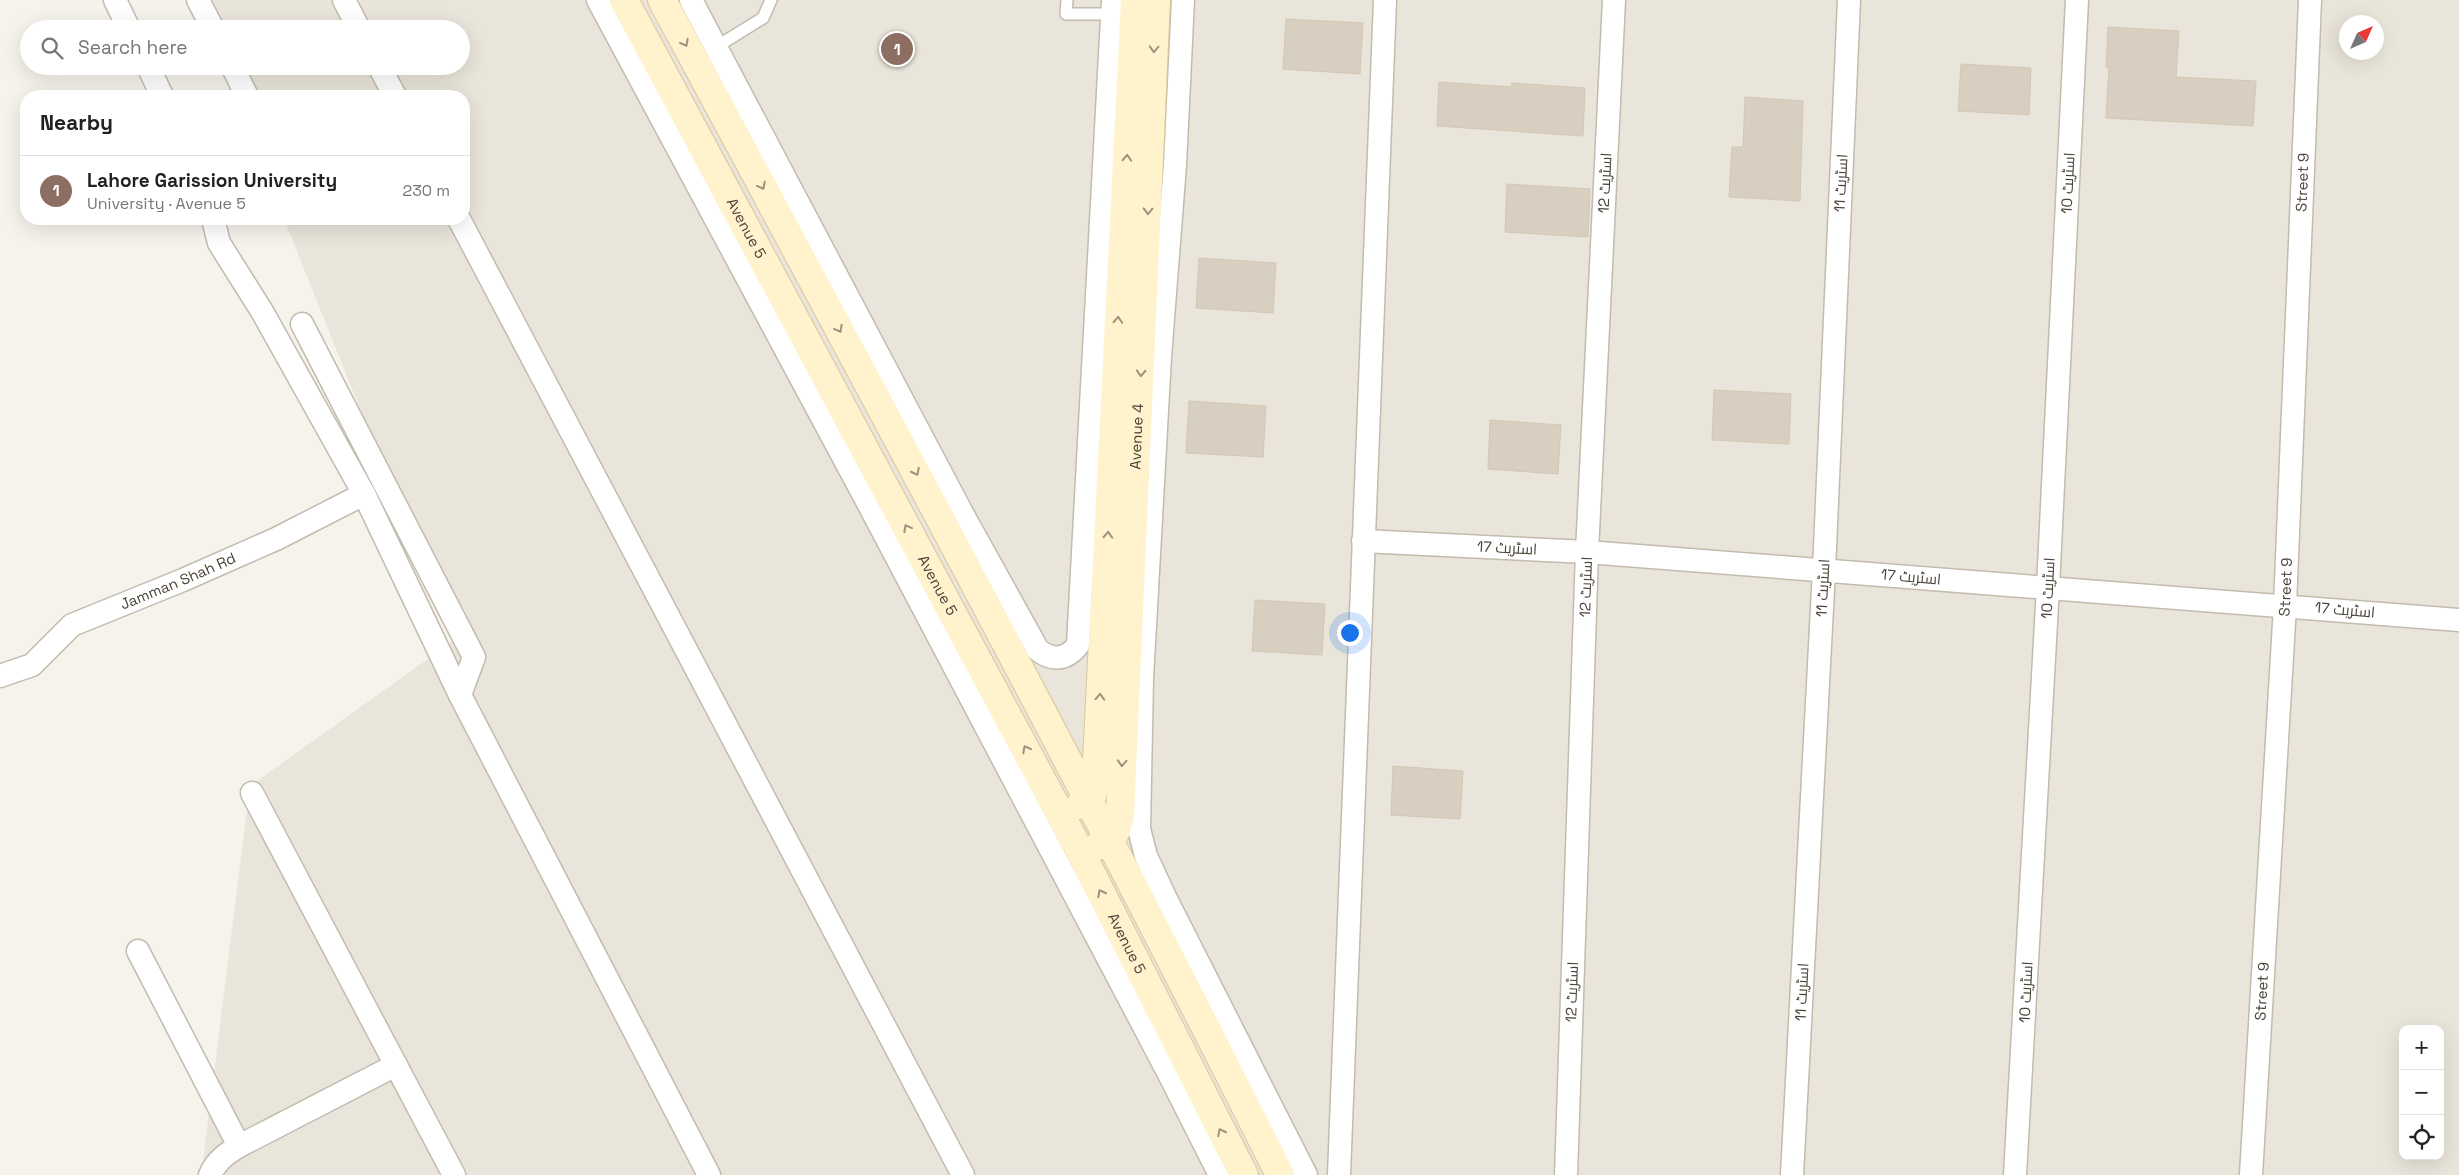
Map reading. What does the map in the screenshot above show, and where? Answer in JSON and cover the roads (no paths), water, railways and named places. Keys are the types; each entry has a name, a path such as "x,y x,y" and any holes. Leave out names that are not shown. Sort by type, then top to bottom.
{"main road":[{"name":"Avenue 5","path":"624,0 1061,815 1244,1175"},
{"path":"662,0 896,433 1109,839 1280,1175"},
{"name":"Avenue 4","path":"1109,839 1118,825 1120,815 1156,0"},
{"name":"Avenue 4","path":"1088,801 1095,791 1096,781 1120,5"},
{"path":"1061,815 1088,801"},
{"path":"1082,855 1109,839"}],"street":[{"path":"115,0 125,20"},
{"path":"198,0 208,20"},
{"path":"344,0 355,20"},
{"path":"598,0 868,503 1165,1066 1220,1175"},
{"path":"691,0 966,521 1038,650 1045,656 1056,658 1066,656 1078,646 1120,5"},
{"path":"1182,0 1175,165 1160,357 1142,679 1139,829 1146,856 1165,897 1306,1175"},
{"path":"1339,1175 1385,0"},
{"name":"اسٹریٹ 12","path":"1566,1175 1587,552 1614,0"},
{"name":"اسٹریٹ 11","path":"1792,1175 1824,570 1849,0"},
{"name":"اسٹریٹ 10","path":"2016,1175 2077,0"},
{"name":"Street 9","path":"2251,1175 2285,606 2310,0"},
{"path":"152,75 159,90"},
{"path":"237,75 245,90"},
{"path":"384,75 391,90"},
{"path":"214,225 218,242 263,313 364,494 460,695 709,1175"},
{"path":"462,225 963,1175"},
{"path":"302,324 474,657 460,695"},
{"name":"Jamman Shah Rd","path":"0,676 32,665 72,625 183,580 259,546 364,494"},
{"name":"اسٹریٹ 17","path":"1363,541 1587,552 2459,620"},
{"path":"252,794 454,1175"},
{"path":"138,951 239,1146"},
{"path":"210,1175 215,1165 224,1156 239,1146 396,1065"}],"lane":[{"path":"716,47 763,18 771,0"},
{"path":"1067,0 1066,14 1120,5"}],"place":[{"name":"Lahore Garission University","path":"897,49"}]}
